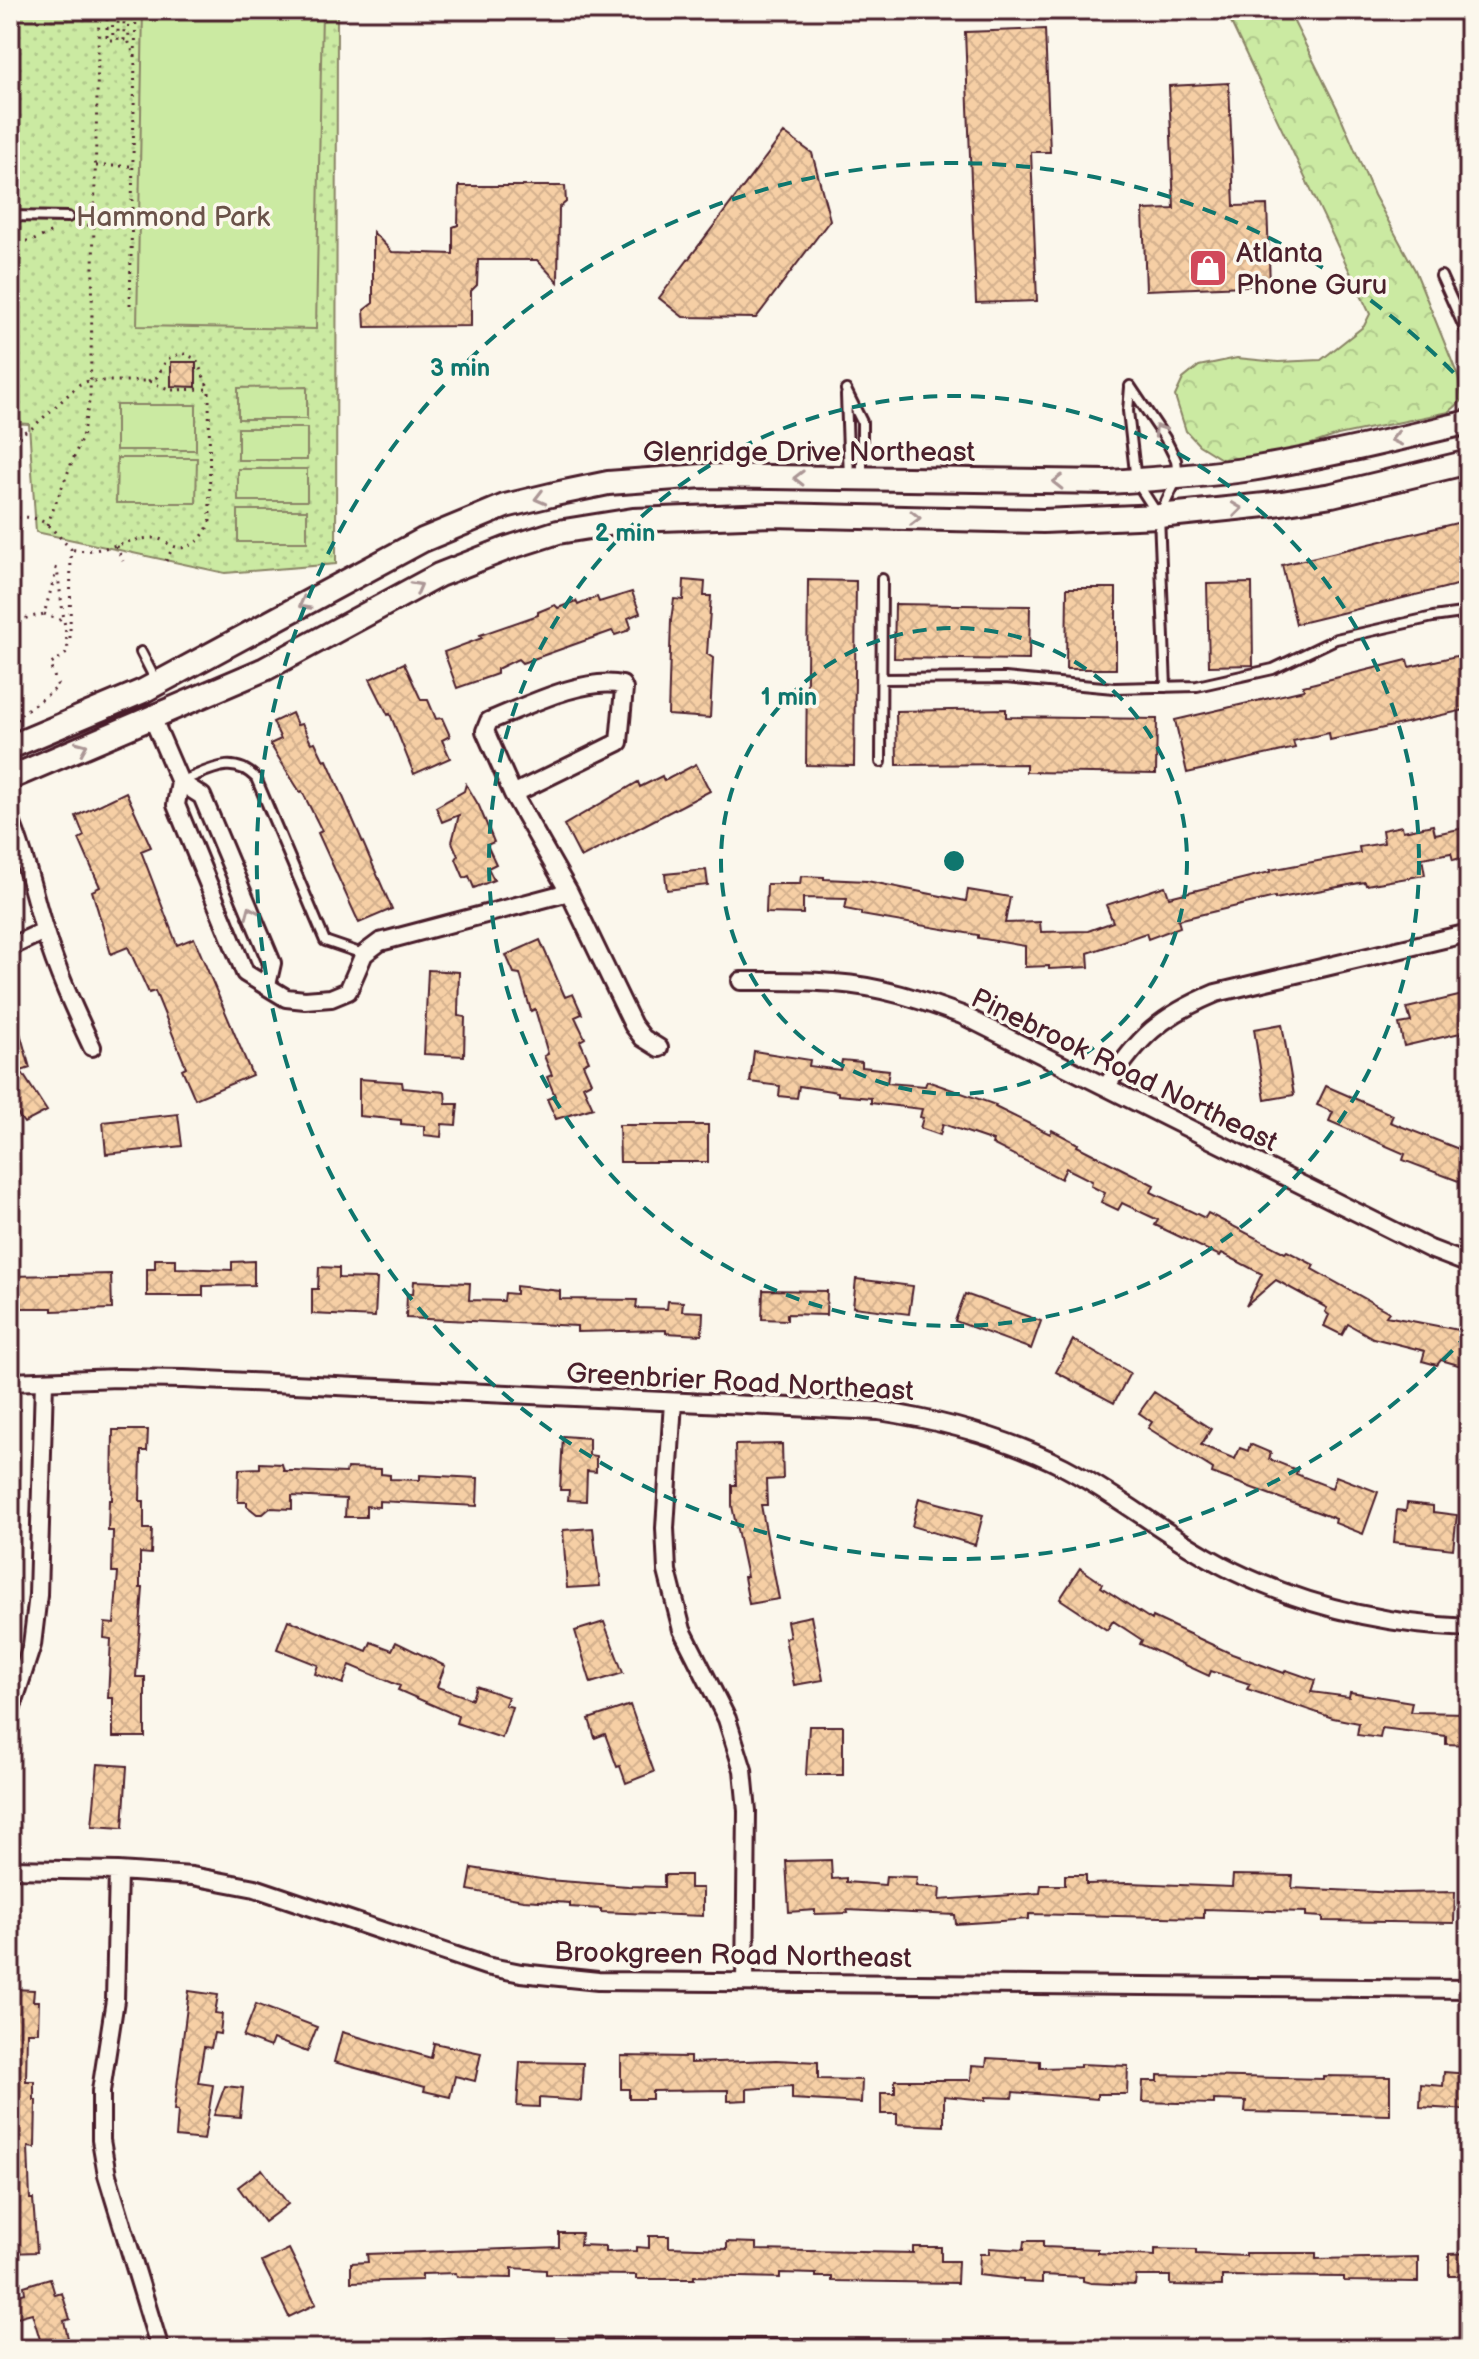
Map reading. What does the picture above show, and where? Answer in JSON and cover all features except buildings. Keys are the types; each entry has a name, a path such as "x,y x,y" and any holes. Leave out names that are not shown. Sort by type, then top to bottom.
{"main road":[{"name":"Glenridge Drive Northeast","path":"10,747 157,684 423,540 505,506 608,483 703,476 1136,481 1251,469 1469,422"},
{"path":"10,778 265,669 439,575 558,532 633,520 772,515 1043,521 1159,516 1332,495 1469,462"}],"street":[{"path":"513,794 619,742 622,685 571,689 489,721 485,731 513,794 569,892 633,1025 643,1038 659,1048"},
{"path":"152,717 180,782 176,805 245,973 286,998 331,998 348,991 364,954 380,942 569,892"},
{"path":"180,782 202,796 272,963 267,985"},
{"path":"10,819 24,850 44,931 62,983 92,1047"},
{"path":"10,947 44,931"},
{"path":"1106,1087 1127,1054 1151,1029 1194,1002 1216,993 1469,933"},
{"name":"Pinebrook Road Northeast","path":"741,981 836,983 914,998 962,1015 1430,1249 1469,1264"},
{"name":"Greenbrier Road Northeast","path":"10,1382 184,1379 879,1411 928,1418 976,1430 1066,1468 1196,1551 1244,1577 1306,1601 1371,1618 1469,1628"},
{"path":"10,1713 32,1645 38,1595 44,1381"},
{"path":"673,1402 665,1528 667,1571 682,1630 727,1719 743,1770 747,1811 745,1982"},
{"name":"Brookgreen Road Northeast","path":"10,1869 192,1876 255,1888 486,1966 598,1981 1469,1989"},
{"path":"118,1871 115,2000 101,2091 101,2140 107,2175 160,2349"},
{"path":"427,2349 1043,2349"}],"lane":[{"path":"10,216 68,217"},
{"path":"1441,276 1469,338"},
{"path":"1159,516 1136,481 1128,411 1130,386 1176,460 1178,477 1159,516 1166,687"},
{"path":"846,390 862,422 856,478 846,390"},
{"path":"881,762 882,579"},
{"path":"882,679 1005,678 1114,688 1197,686 1273,669 1336,639 1469,612"},
{"path":"141,652 157,684"},
{"path":"180,782 221,765 247,769 256,778 325,941 364,954"}],"path":[{"path":"130,305 136,10"},
{"path":"47,525 82,437 90,397 99,11 107,11 107,40 113,40 112,12 118,11 118,40 124,40 124,11 128,11 129,43 134,55"},
{"path":"96,166 132,166"},
{"path":"67,228 95,225"},
{"path":"10,241 32,241 54,231"},
{"path":"10,519 33,516 71,549 78,551 156,538 173,547 184,548 206,533 210,521 209,389 196,359 182,353 167,359 157,377 148,381"},
{"path":"10,439 32,428 80,384 88,381 148,381 171,390 209,389"},
{"path":"116,546 123,561"},
{"path":"166,561 173,547"},
{"path":"25,725 17,717 58,687 50,665 67,653 72,619 71,549"},
{"path":"50,567 57,569"},
{"path":"57,569 69,645"},
{"path":"44,614 57,569"},
{"path":"10,622 44,614 65,622"}],"green space":[{"name":"Hammond Park","path":"10,10 337,10 336,564 225,573 36,532 29,424 10,423"},
{"path":"143,10 322,10 316,329 137,326"},
{"path":"1225,10 1288,10 1338,110 1374,195 1415,270 1458,376 1463,400 1449,412 1338,435 1273,457 1223,460 1199,445 1186,431 1175,396 1183,379 1199,366 1237,358 1278,362 1321,360 1364,326 1370,314"},
{"path":"307,387 307,419 238,419 238,388"},
{"path":"116,405 196,405 196,450 116,450"},
{"path":"238,428 307,428 307,460 238,460"},
{"path":"117,458 197,458 196,503 116,503"},
{"path":"238,469 307,469 307,501 238,501"},
{"path":"238,510 307,510 307,542 238,542"}],"place":[{"name":"Atlanta Phone Guru","path":"1208,268"}]}
